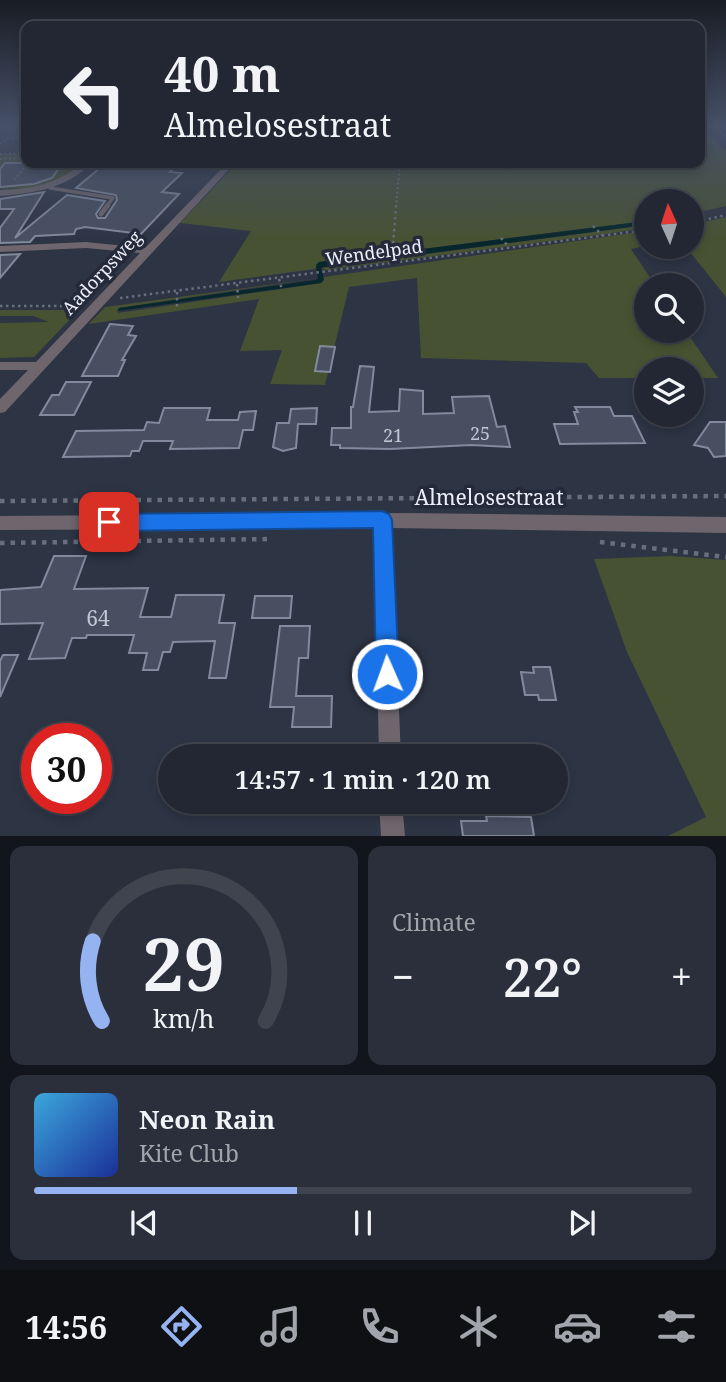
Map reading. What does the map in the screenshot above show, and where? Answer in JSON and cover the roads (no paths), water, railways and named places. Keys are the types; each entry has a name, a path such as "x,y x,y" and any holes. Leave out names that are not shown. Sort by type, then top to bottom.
{"street":[{"path":"3,192 50,188 63,183 82,168"},
{"name":"Aadorpsweg","path":"0,408 36,366 226,168"},
{"path":"0,249 86,244 147,251"},
{"path":"0,366 36,366"},
{"path":"382,520 390,744"},
{"name":"Almelosestraat","path":"0,523 382,520 726,525"},
{"path":"392,814 393,836"}],"lane":[{"path":"50,188 113,198 101,214"}]}
